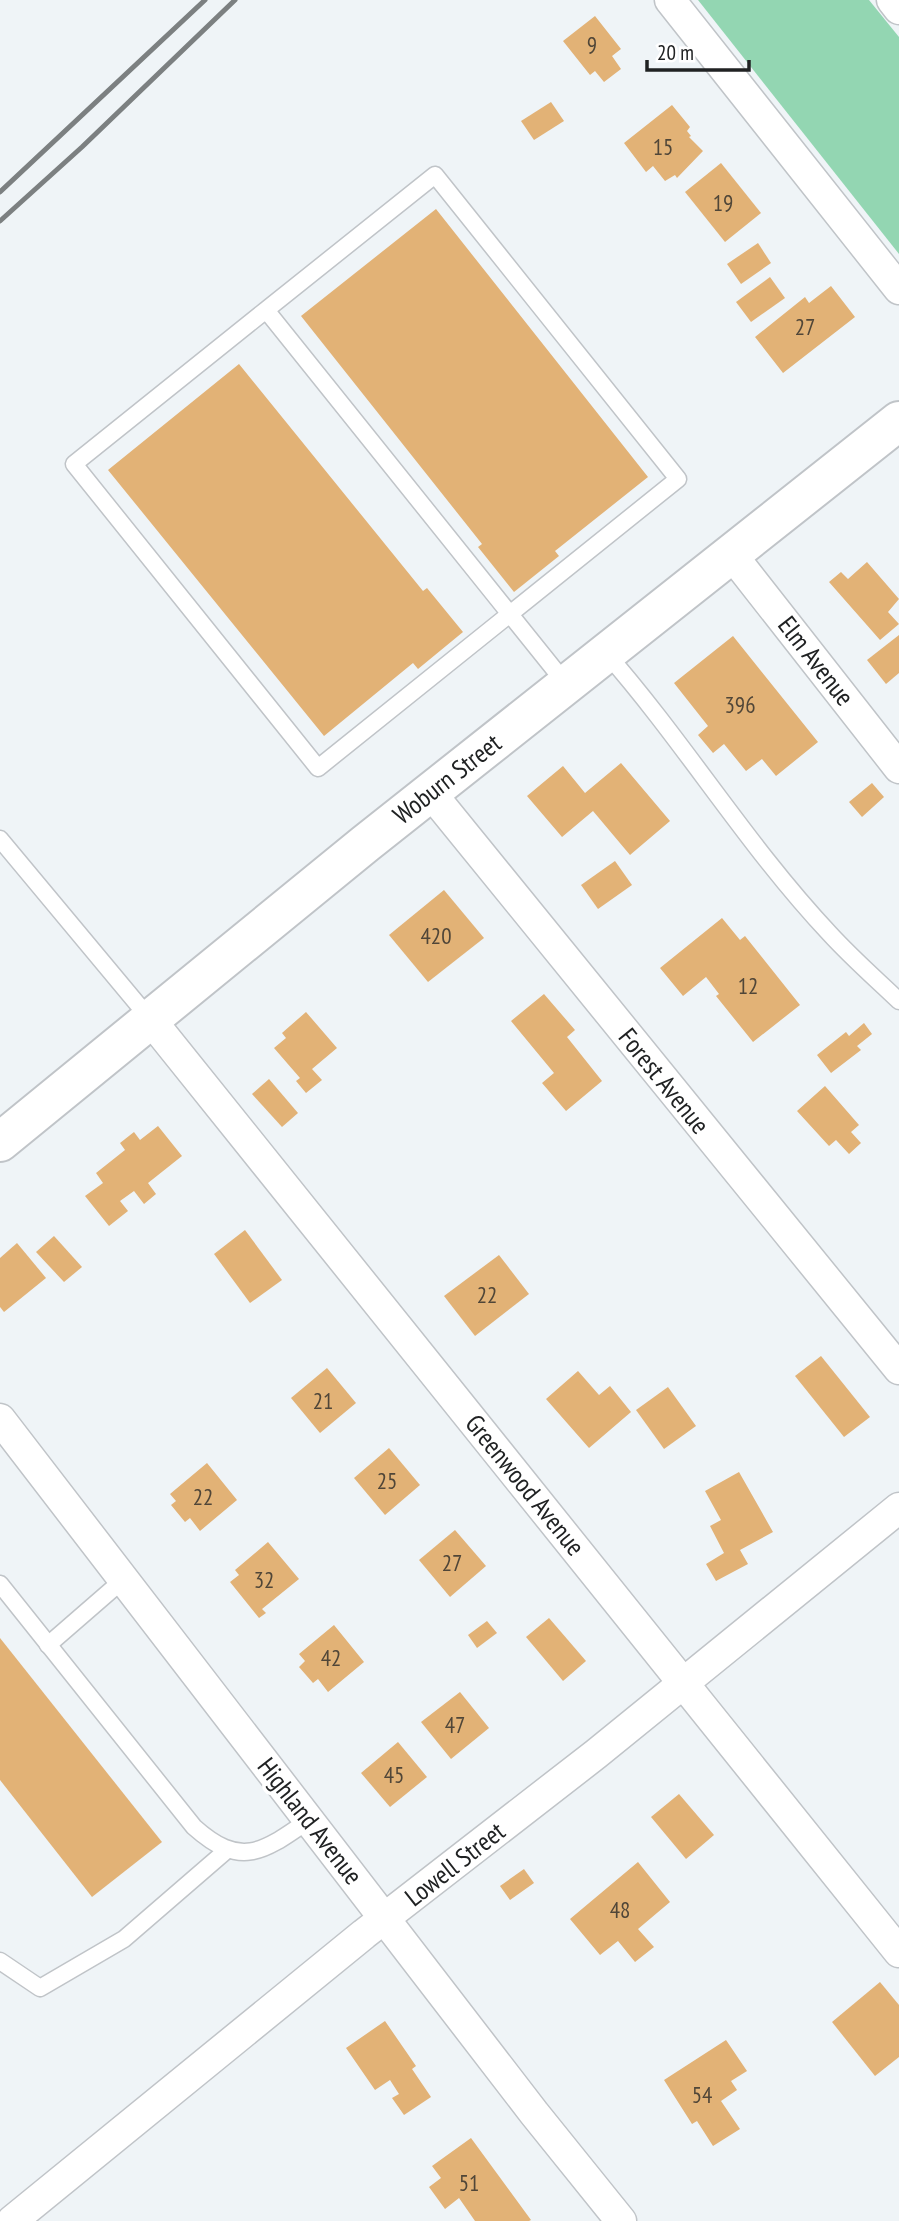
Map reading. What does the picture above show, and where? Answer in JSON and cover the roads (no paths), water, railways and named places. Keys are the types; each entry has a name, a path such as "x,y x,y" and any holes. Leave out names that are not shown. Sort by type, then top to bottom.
{"main road":[{"name":"Woburn Street","path":"0,1142 430,792 568,686 899,421"}],"street":[{"path":"670,0 899,289"},
{"path":"892,0 899,9"},
{"name":"Elm Avenue","path":"732,555 899,768"},
{"name":"Forest Avenue","path":"430,792 899,1369"},
{"name":"Greenwood Avenue","path":"150,1019 899,1952"},
{"name":"Highland Avenue","path":"0,1419 621,2221"},
{"name":"Lowell Street","path":"12,2221 384,1918 684,1683 899,1508"}],"lane":[{"path":"435,175 678,479 318,768 74,464 267,310 435,175"},
{"path":"267,310 568,686"},
{"path":"606,653 647,699 759,848 829,934 899,1001"},
{"path":"0,839 150,1019"},
{"path":"48,1645 124,1579"},
{"path":"0,1584 194,1827 214,1845 243,1853 262,1850 309,1819"},
{"path":"0,1961 40,1989 124,1939 227,1850"}],"railway":[{"path":"0,192 205,0"},
{"path":"0,221 82,147 235,0"}]}
